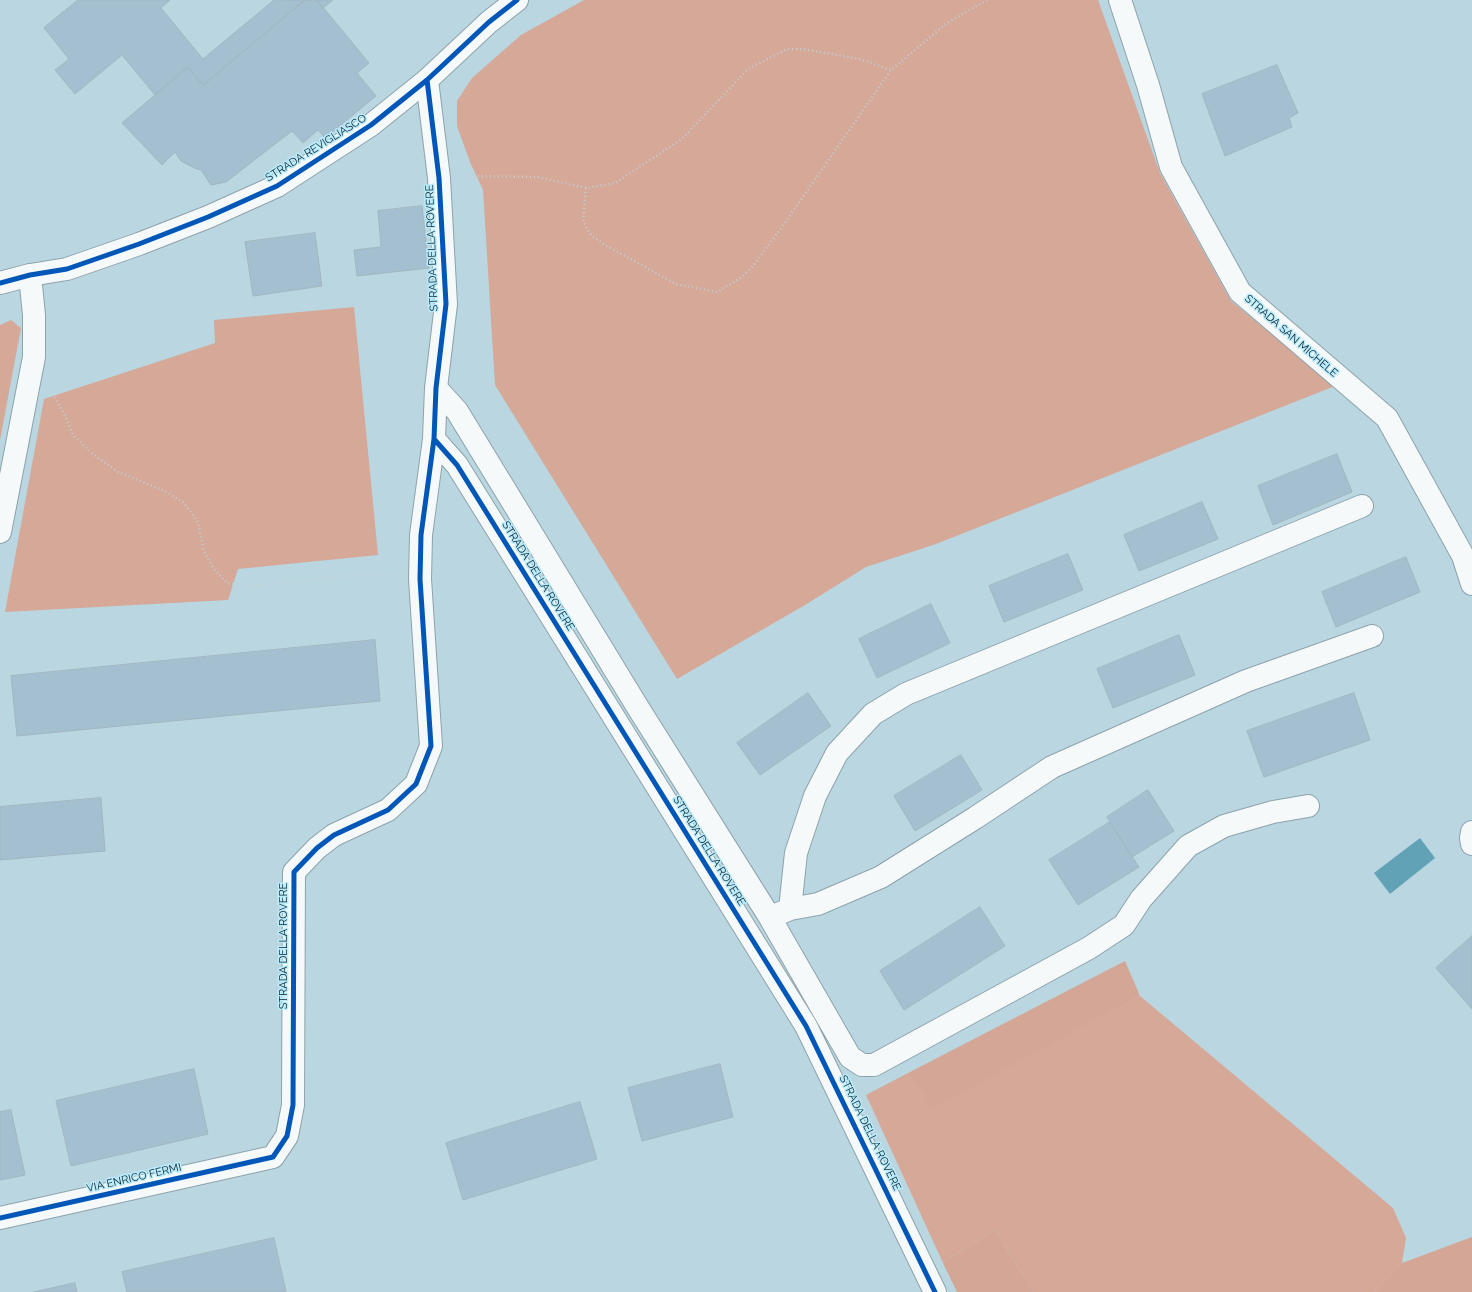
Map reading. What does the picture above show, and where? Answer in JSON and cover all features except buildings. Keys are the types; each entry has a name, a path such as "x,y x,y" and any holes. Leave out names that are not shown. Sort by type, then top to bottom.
{"street":[{"name":"STRADA REVIGLIASCO","path":"0,283 30,275 67,269 139,244 208,217 277,186 371,125 427,80 489,22 517,0"},
{"name":"STRADA SAN MICHELE","path":"1120,0 1148,85 1171,167 1240,292 1387,418 1462,556 1472,584"},
{"name":"STRADA DELLA ROVERE","path":"273,1157 287,1136 293,1105 294,872 317,848 334,835 388,810 416,784 431,746 420,579 421,535 434,440 436,388 446,304 439,178 427,80"},
{"path":"0,532 34,357 34,315 30,275"},
{"path":"436,388 457,411 637,706 769,916 850,1057 862,1065 874,1065 1089,948 1124,925 1141,899 1188,846 1224,826 1273,812 1308,806"},
{"name":"STRADA DELLA ROVERE","path":"434,440 457,465 806,1026 935,1292"},
{"path":"790,909 796,853 815,796 838,753 873,714 906,694 1362,506"},
{"path":"769,916 790,909 818,904 881,877 975,818 1052,767 1246,681 1372,636"},
{"path":"1472,832 1472,844"},
{"name":"VIA ENRICO FERMI","path":"0,1218 273,1157"}],"path":[{"path":"586,188 583,221 590,234 605,245 676,284 717,292 742,277 753,266 891,70 947,23 987,0"},
{"path":"439,178 468,176 538,177 586,188 615,183 682,139 748,69 787,49 803,49 860,59 891,70"},
{"path":"54,395 66,417 72,435 93,454 118,472 165,491 184,502 198,522 204,551 213,568 227,583 252,586 354,575 393,576 420,579"}],"shaded area":[{"path":"584,0 1098,0 1160,173 1231,301 1335,386 936,544 866,567 805,605 677,679 495,385 483,190 470,162 457,126 457,101 472,78 521,35"},
{"path":"354,307 378,555 238,569 228,600 5,612 44,399 215,343 214,320"},
{"path":"11,320 21,328 0,440 0,325"},
{"path":"1125,961 1140,996 933,1108 908,1073"},
{"path":"1140,996 1393,1208 1406,1238 1402,1263 1375,1292 1033,1292 995,1230 943,1263 866,1095 908,1073 933,1107"},
{"path":"995,1230 1033,1292 957,1292 943,1263"},
{"path":"1472,1237 1472,1292 1375,1292 1402,1263"}],"water":[{"path":"1420,838 1435,858 1390,894 1374,873"}],"cycle path":[{"path":"0,283 30,275 67,269 139,244 208,217 277,186 371,125 427,80 489,22 517,0"},
{"path":"0,1218 273,1157 287,1136 293,1105 294,872 317,848 334,835 388,810 416,784 431,746 420,579 421,535 434,439 436,388 446,304 439,178 427,80"},
{"path":"434,439 457,465 806,1026 935,1292"}]}
